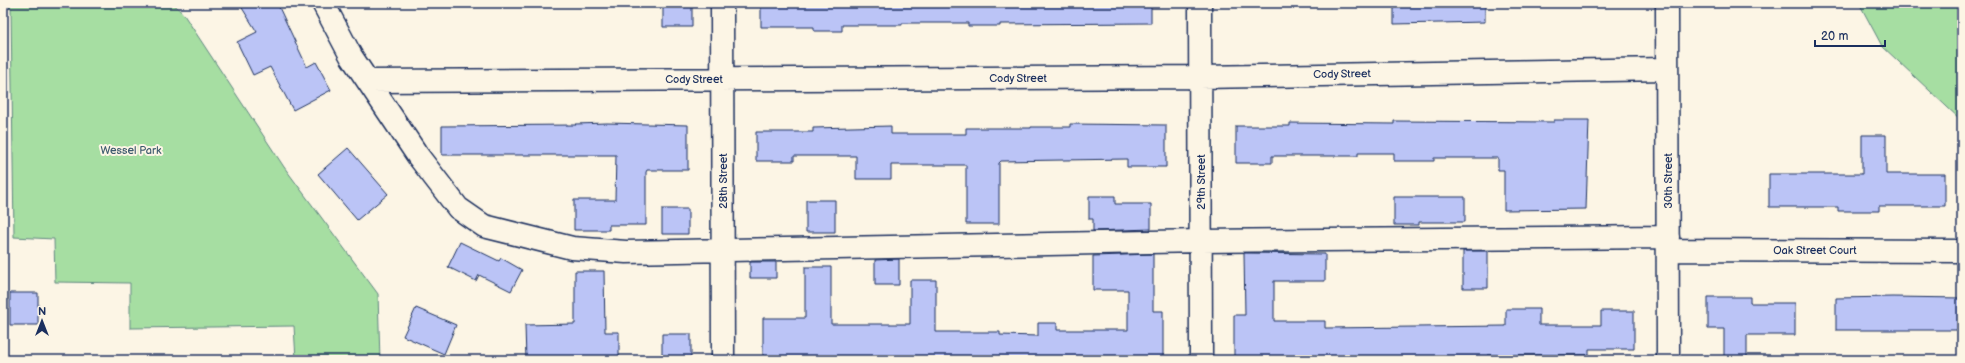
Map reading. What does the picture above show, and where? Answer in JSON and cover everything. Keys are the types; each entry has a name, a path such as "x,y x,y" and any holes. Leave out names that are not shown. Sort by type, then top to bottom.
{"street":[{"name":"Oak Street Court","path":"322,3 351,56 418,156 458,208 484,226 572,248 626,252 1201,241 1668,243 1962,251"},
{"name":"28th Street","path":"722,3 723,360"},
{"name":"29th Street","path":"1200,3 1200,360"},
{"name":"30th Street","path":"1667,3 1668,360"},
{"name":"Cody Street","path":"368,81 1200,77 1668,69"}],"green space":[{"name":"Wessel Park","path":"3,3 173,3 184,15 284,167 378,294 380,360 296,360 294,326 130,328 130,283 55,282 54,239 14,237 11,8 3,8"},
{"path":"1859,3 1962,3 1962,121 1882,46"}],"building":[{"path":"239,3 277,3 307,67 316,62 331,90 293,110 270,67 253,75 237,42 257,32"},
{"path":"663,3 692,3 692,27 663,27"},
{"path":"761,3 1151,3 1151,23 1000,24 1000,26 968,26 968,23 902,23 902,25 842,25 842,31 814,31 814,27 761,27"},
{"path":"1394,3 1485,3 1485,22 1394,24"},
{"path":"1554,120 1589,120 1586,209 1504,210 1504,170 1498,170 1498,158 1434,158 1434,161 1394,161 1394,153 1358,153 1358,156 1272,156 1272,163 1236,163 1236,126 1290,126 1290,123 1394,124 1394,121 1554,122"},
{"path":"607,123 688,125 688,170 647,170 646,172 646,225 609,225 609,230 574,230 574,200 615,200 616,155 442,155 442,126 576,125 575,124"},
{"path":"1070,124 1166,125 1166,167 1127,167 1127,159 1001,161 999,163 999,224 966,224 966,165 891,165 891,179 856,179 856,156 794,156 794,161 756,161 756,132 813,132 813,128 891,126 891,134 966,134 966,128 1070,127"},
{"path":"1862,135 1886,135 1886,174 1945,174 1945,206 1879,206 1879,211 1838,211 1838,207 1769,207 1769,174 1862,174"},
{"path":"348,148 388,194 357,220 318,174"},
{"path":"1089,196 1115,196 1115,204 1151,204 1151,229 1093,231 1093,219 1089,219"},
{"path":"1394,197 1465,197 1465,222 1419,222 1419,225 1394,225"},
{"path":"806,200 835,200 835,232 806,232"},
{"path":"662,209 688,209 688,234 662,234"},
{"path":"460,242 499,261 501,258 522,270 511,291 479,275 476,281 448,267"},
{"path":"1463,251 1488,251 1488,288 1463,288"},
{"path":"1244,253 1325,254 1325,281 1274,281 1274,321 1325,321 1325,328 1506,326 1506,309 1539,309 1539,325 1601,325 1601,311 1634,311 1634,349 1589,349 1589,355 1488,355 1488,357 1435,357 1435,359 1381,360 1234,360 1234,315 1245,315"},
{"path":"1153,254 1153,311 1163,311 1163,360 763,360 763,318 805,318 805,267 831,267 831,324 910,324 910,280 936,280 936,332 1000,332 1000,335 1038,336 1038,323 1057,323 1057,330 1128,330 1128,290 1093,290 1093,256"},
{"path":"899,259 899,285 875,285 875,260"},
{"path":"750,262 776,262 776,278 750,278"},
{"path":"575,271 604,271 605,332 619,332 619,360 526,360 525,325 575,324"},
{"path":"10,293 38,293 38,325 10,325"},
{"path":"1708,297 1750,297 1750,303 1795,303 1795,335 1747,335 1747,360 1724,360 1724,329 1708,329"},
{"path":"1836,298 1962,298 1962,330 1836,330"},
{"path":"416,308 456,325 444,354 403,336"},
{"path":"662,334 691,334 691,360 662,360"}]}
